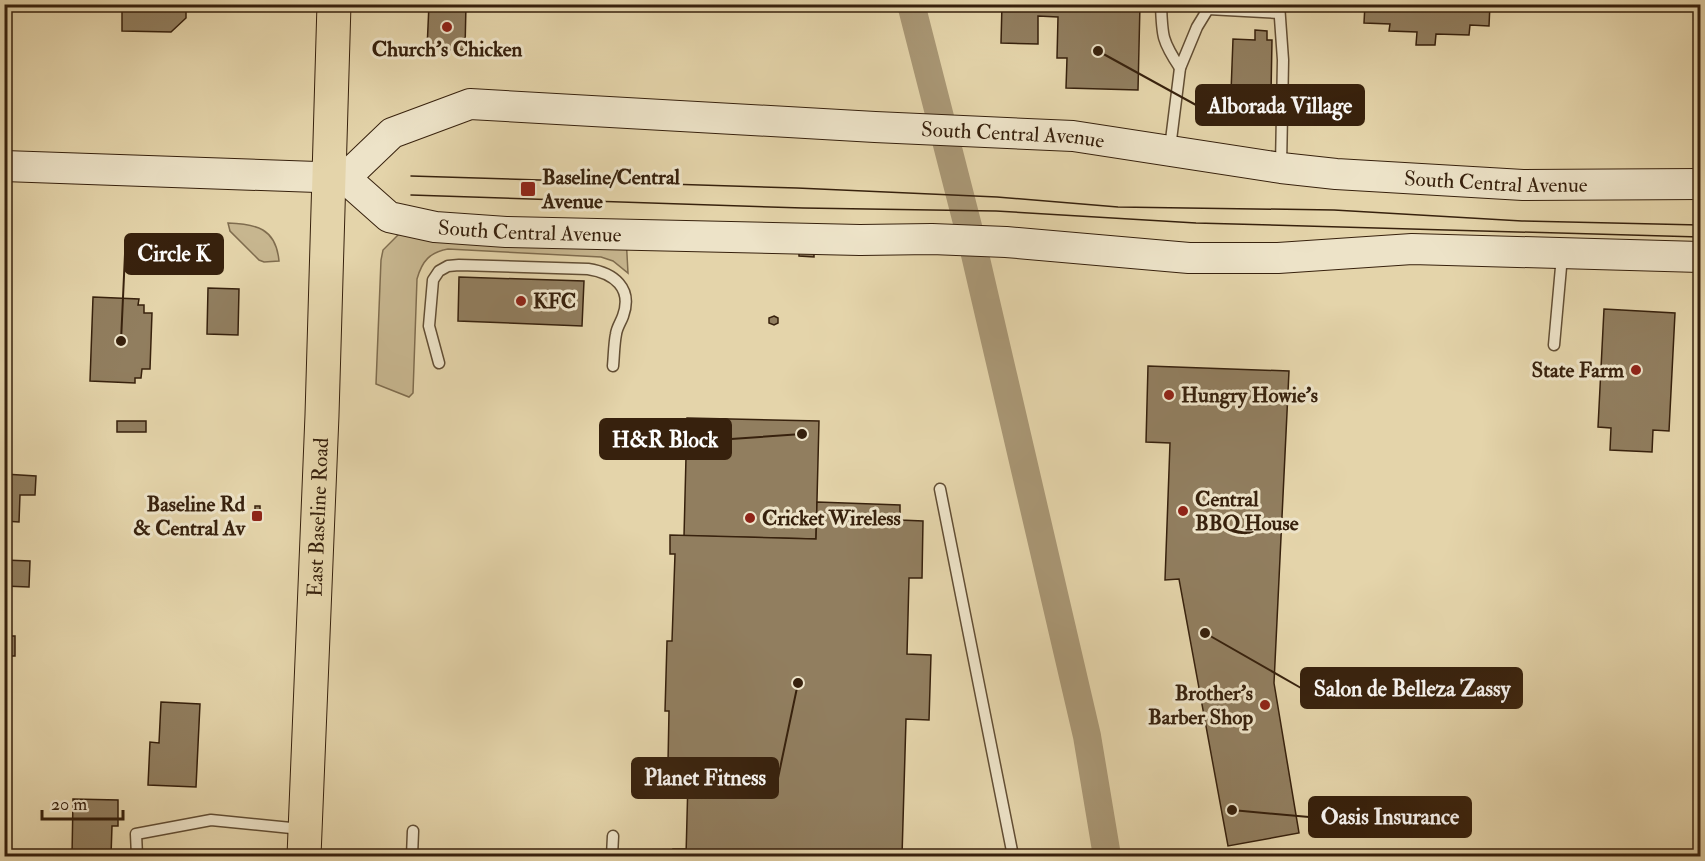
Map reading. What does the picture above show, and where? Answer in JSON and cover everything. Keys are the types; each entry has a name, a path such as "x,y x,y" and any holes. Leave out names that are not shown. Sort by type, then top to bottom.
{"main road":[{"name":"East Baseline Road","path":"304,843 323,399 337,178 334,4"},
{"name":"South Central Avenue","path":"1701,184 1523,185 1336,174 1170,152 1073,136 470,104 392,133 337,178 389,217 435,227 506,232 860,240 932,239 1006,242 1189,258 1278,258 1412,249 1701,257"},
{"path":"4,166 337,178"}],"lane":[{"path":"1161,4 1162,33 1168,51 1180,68"},
{"path":"1170,152 1180,68 1197,27 1209,7 1279,9 1283,60 1281,168"},
{"path":"1554,345 1563,252"},
{"path":"439,363 429,326 433,279 448,266 459,265 588,269 605,273 613,278 622,286 626,305 616,331 614,366"},
{"path":"940,489 1013,856"},
{"path":"136,856 136,834 211,820 304,843"},
{"path":"412,856 413,831"},
{"path":"612,856 613,836"}],"shaded area":[{"path":"228,223 263,230 274,241 279,261 259,260 230,231"},
{"path":"404,229 626,236 628,273 613,261 601,257 448,249 436,252 424,262 417,279 413,393 409,397 376,384 381,260 383,250"}],"building":[{"path":"122,4 186,4 186,18 171,32 122,31"},
{"path":"384,4 391,4 390,11 383,11"},
{"name":"Church's Chicken","path":"429,4 466,4 465,50 427,49"},
{"path":"1002,4 1064,4 1064,9 1097,10 1097,4 1140,4 1138,90 1066,88 1067,58 1057,58 1058,17 1038,16 1038,44 1001,43"},
{"path":"1365,4 1490,4 1489,26 1470,25 1469,35 1436,34 1435,45 1416,45 1417,32 1389,31 1390,24 1364,23"},
{"path":"1255,30 1267,31 1267,40 1272,40 1271,94 1231,92 1233,39 1255,40"},
{"path":"799,249 814,250 814,257 799,256"},
{"name":"KFC","path":"459,277 584,281 582,326 458,321"},
{"path":"208,288 239,289 238,335 207,334"},
{"path":"93,297 139,299 138,305 144,305 144,313 152,313 150,369 142,369 141,378 135,378 135,383 90,381"},
{"name":"State Farm","path":"1604,309 1675,313 1669,431 1653,430 1652,452 1610,450 1611,428 1598,427"},
{"path":"774,316 778,318 778,323 774,325 769,323 769,318"},
{"path":"1148,366 1289,371 1274,683 1299,833 1228,846 1179,579 1165,580 1170,443 1146,442"},
{"path":"687,418 819,421 816,539 684,536"},
{"path":"117,421 146,421 146,432 117,432"},
{"path":"4,474 36,476 35,495 20,495 19,522 4,521"},
{"path":"817,502 900,505 900,520 923,521 922,578 909,578 907,654 931,655 929,720 906,719 902,856 686,856 688,780 663,780 664,762 668,762 669,711 665,711 667,641 672,641 675,554 670,554 670,535 816,539"},
{"path":"255,506 260,506 260,521 255,521"},
{"path":"4,560 30,561 29,587 4,586"},
{"path":"4,636 15,636 15,656 4,656"},
{"path":"161,702 200,704 196,787 148,785 150,742 159,743"},
{"path":"73,799 118,800 118,826 112,826 111,856 72,856"},
{"path":"673,849 686,849 686,856 673,856"}],"waterway":[{"path":"911,4 973,246 1087,736 1107,856"}],"tram line":[{"path":"411,176 797,188 997,197 1118,207 1334,210 1522,221 1700,225"},
{"path":"411,195 803,208 996,211 1196,223 1700,237"}],"place":[{"name":"Church's Chicken","path":"447,27"},
{"name":"Alborada Village","path":"1098,51"},
{"name":"Baseline/Central Avenue","path":"528,189"},
{"name":"KFC","path":"521,301"},
{"name":"Circle K","path":"121,341"},
{"name":"State Farm","path":"1636,370"},
{"name":"Hungry Howie's","path":"1169,395"},
{"name":"H&R Block","path":"802,434"},
{"name":"Central BBQ House","path":"1183,511"},
{"name":"Baseline Rd & Central Av","path":"257,516"},
{"name":"Cricket Wireless","path":"750,518"},
{"name":"Salon de Belleza Zassy","path":"1205,633"},
{"name":"Planet Fitness","path":"798,683"},
{"name":"Brother's Barber Shop","path":"1265,705"},
{"name":"Oasis Insurance","path":"1232,810"}]}
